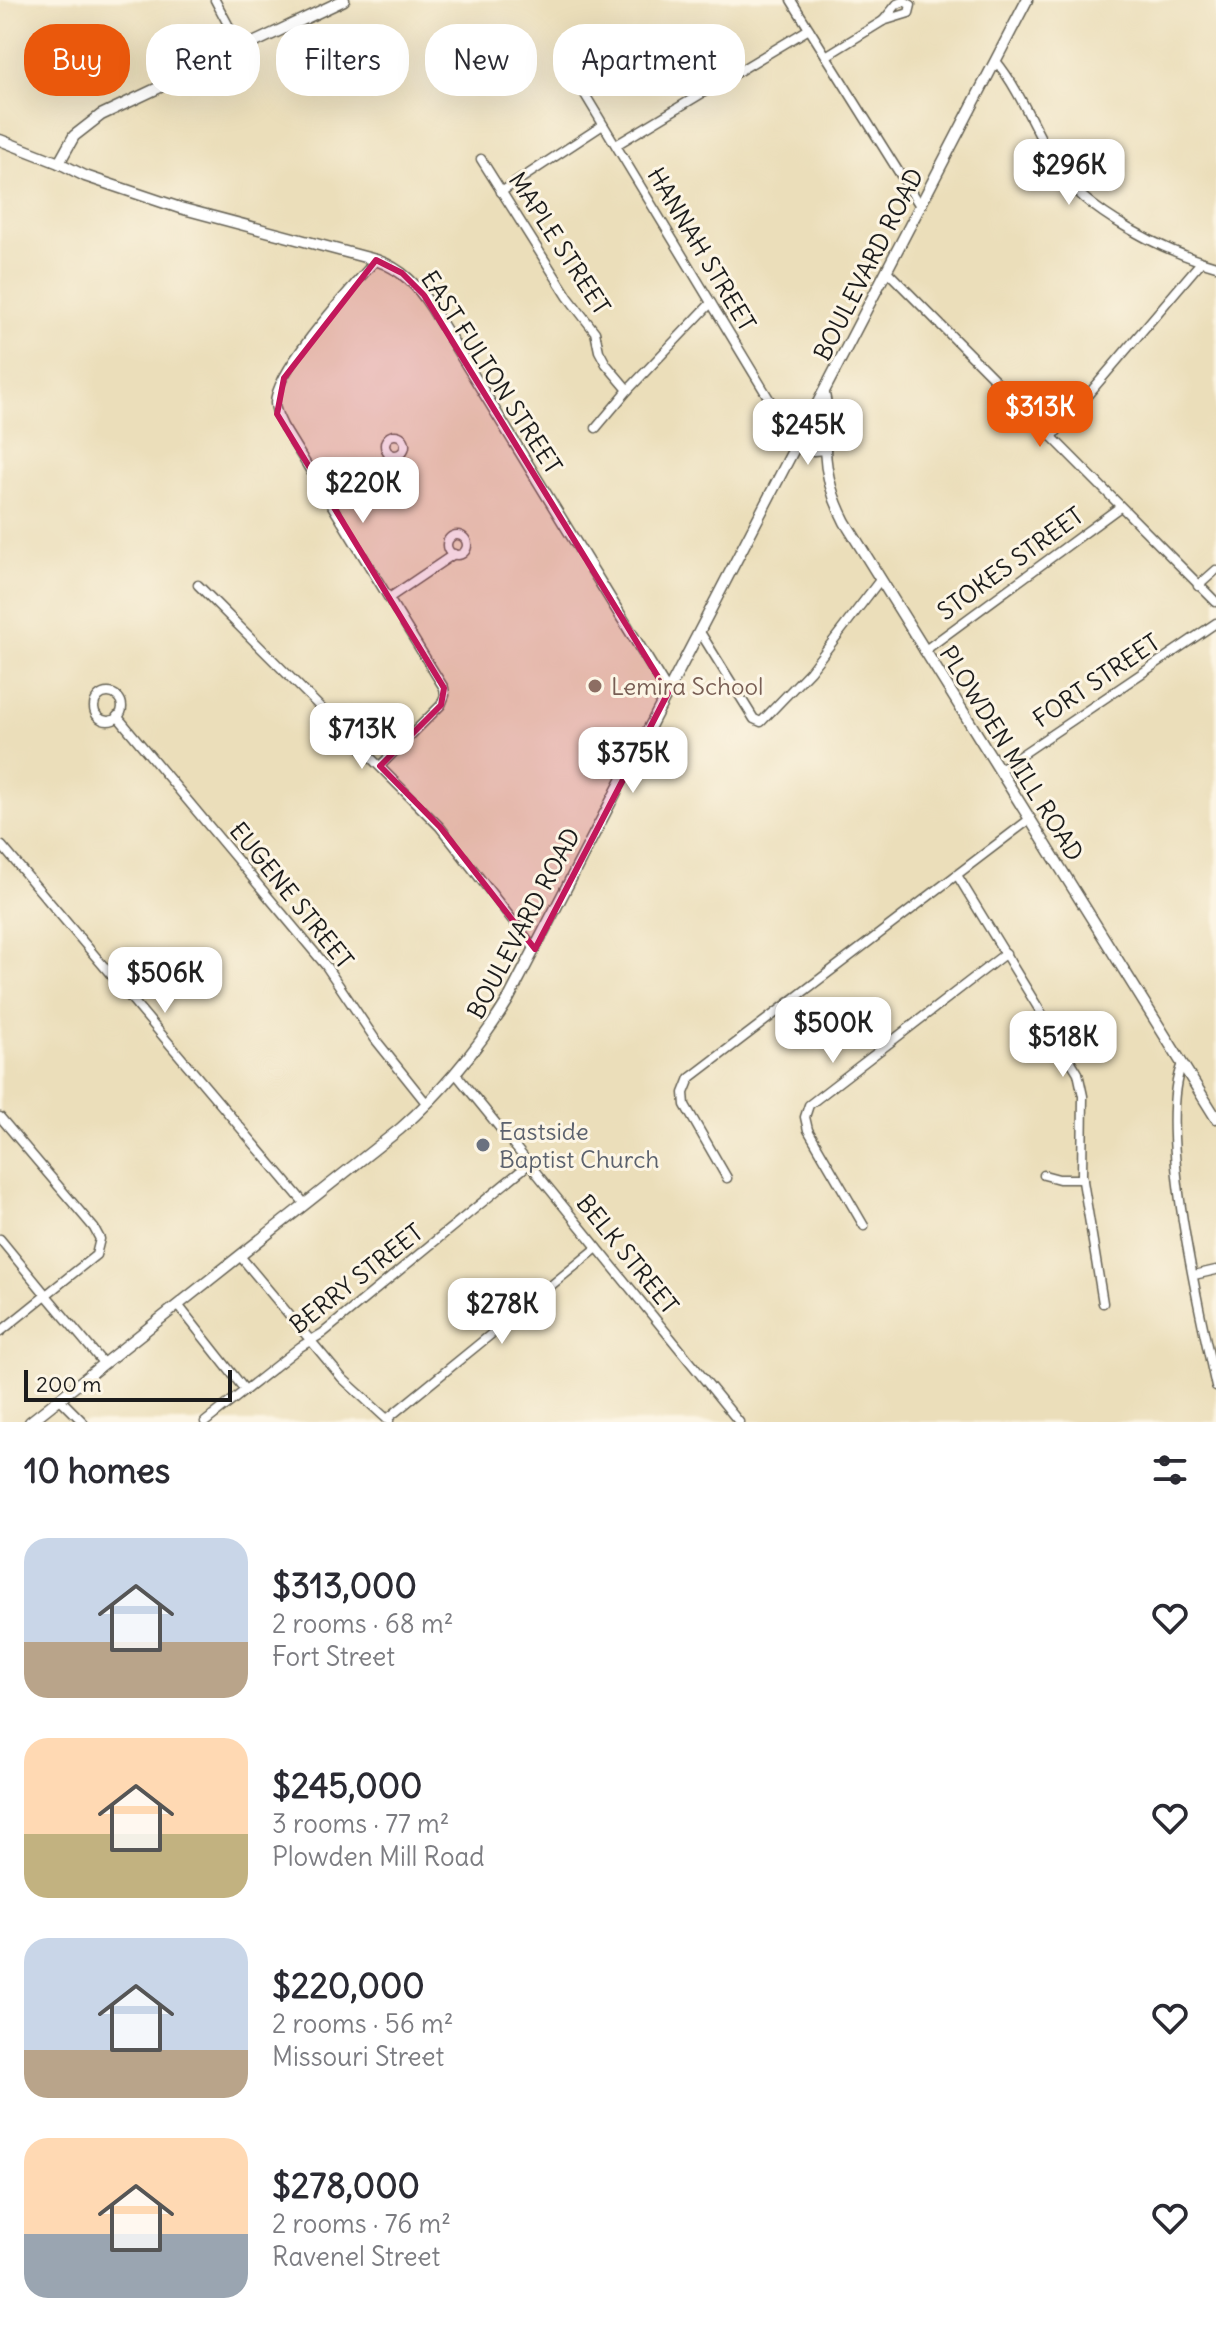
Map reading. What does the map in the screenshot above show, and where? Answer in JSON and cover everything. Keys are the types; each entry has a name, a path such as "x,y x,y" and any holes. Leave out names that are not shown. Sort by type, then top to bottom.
{"street":[{"path":"215,0 228,24"},
{"path":"260,40 344,0"},
{"path":"791,0 920,206"},
{"name":"BOULEVARD ROAD","path":"30,1422 427,1104 456,1074 493,1024 535,949 1027,0"},
{"path":"826,56 883,21"},
{"path":"616,145 809,29"},
{"path":"996,61 1014,86 1059,171 1076,192 1107,215 1201,262 1216,266"},
{"path":"59,163 74,136 101,115 146,94"},
{"name":"HANNAH STREET","path":"586,96 797,445"},
{"path":"501,192 603,125"},
{"name":"EAST FULTON STREET","path":"0,140 85,176 180,208 376,260 402,273 424,295 668,693"},
{"name":"MAPLE STREET","path":"481,159 568,297 596,335 606,364 628,390"},
{"path":"376,260 301,352 275,400 283,426 443,685 445,695 441,705 380,766"},
{"path":"1052,437 1201,262"},
{"path":"887,271 1216,602"},
{"path":"596,428 711,303"},
{"name":"PLOWDEN MILL ROAD","path":"824,394 827,405 825,449 837,507 1216,1118"},
{"path":"797,445 813,450 825,449"},
{"path":"327,498 383,463 391,454"},
{"name":"STOKES STREET","path":"924,651 1120,507"},
{"path":"389,598 454,554"},
{"path":"1198,586 1216,570"},
{"path":"700,632 754,719 761,722 810,671 880,580"},
{"path":"198,585 440,827 535,949"},
{"name":"FORT STREET","path":"999,770 1216,623"},
{"name":"EUGENE STREET","path":"117,716 326,966 375,1039 427,1104"},
{"path":"727,1178 685,1105 684,1093 688,1081 1030,819"},
{"path":"2,846 305,1204"},
{"path":"957,875 1078,1073 1083,1096 1083,1179 1103,1303"},
{"path":"864,1226 808,1130 805,1117 809,1105 1006,953"},
{"path":"1182,1064 1177,1078 1175,1153 1216,1387"},
{"name":"BELK STREET","path":"456,1074 739,1422"},
{"path":"0,1117 100,1239 96,1255 0,1332"},
{"name":"BERRY STREET","path":"205,1422 529,1164"},
{"path":"1044,1175 1059,1179 1083,1179"},
{"path":"0,1239 104,1364"},
{"path":"240,1256 354,1390 389,1421 597,1248"},
{"path":"1194,1275 1216,1270"},
{"path":"178,1305 245,1390"},
{"path":"60,1399 83,1422"}],"highlighted area":[{"path":"376,260 402,273 424,295 668,693 535,949 440,827 380,766 441,705 444,688 277,414 284,378"}],"place":[{"name":"Lemira School","path":"595,686"},
{"name":"Eastside Baptist Church","path":"483,1145"}]}
